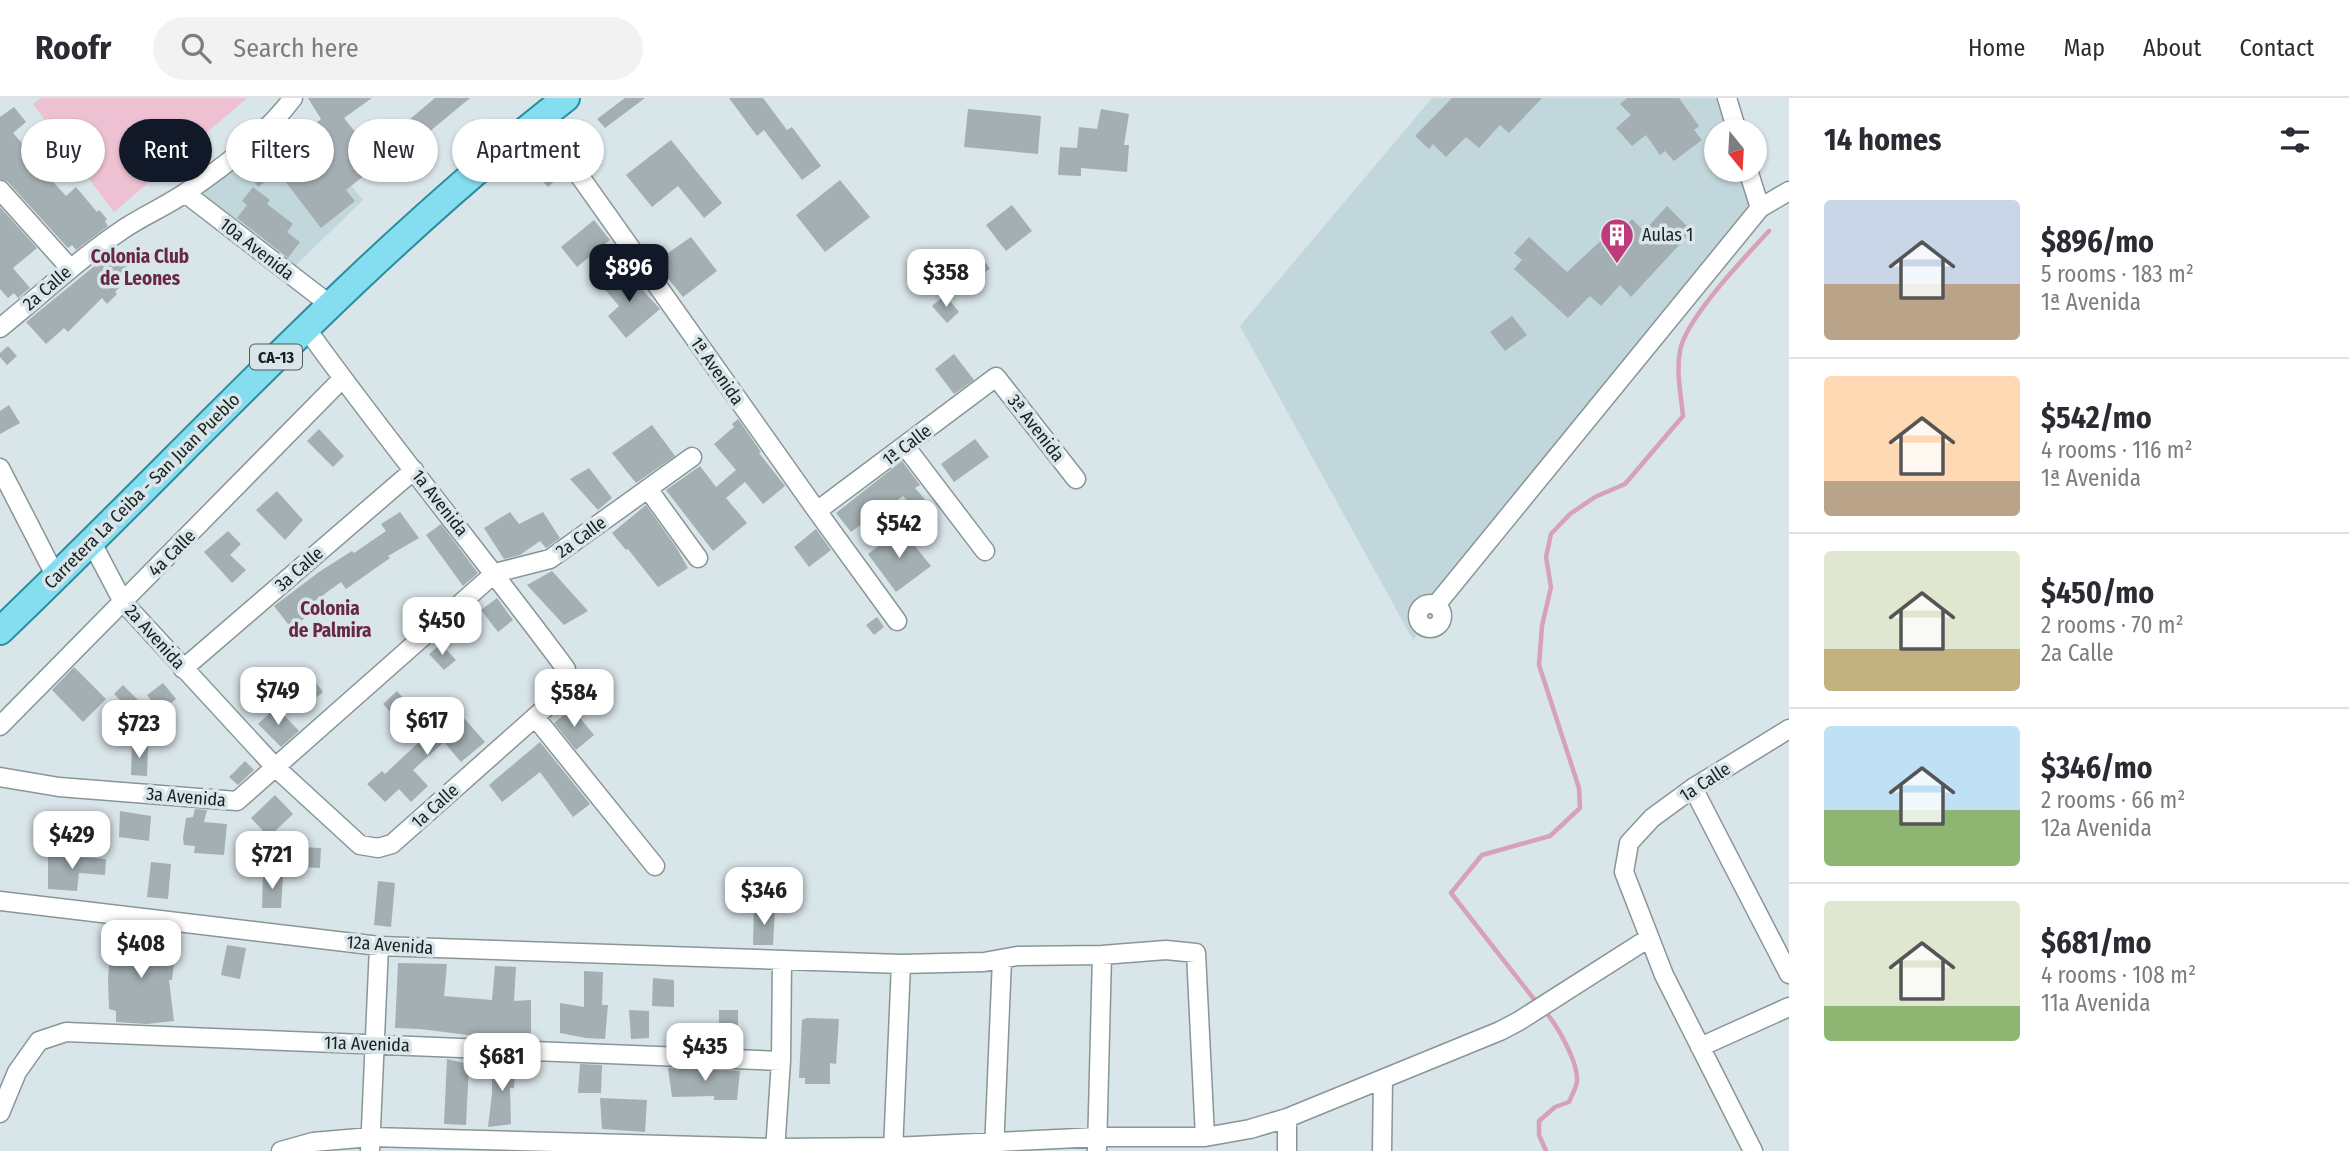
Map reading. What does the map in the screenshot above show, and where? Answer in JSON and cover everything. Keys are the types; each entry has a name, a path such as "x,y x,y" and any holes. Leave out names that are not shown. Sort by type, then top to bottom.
{"main road":[{"name":"Carretera La Ceiba - San Juan Pueblo","path":"541,119 566,98"},
{"name":"Carretera La Ceiba - San Juan Pueblo","path":"0,631 329,304 463,182"}],"street":[{"name":"2a Calle","path":"0,328 70,268 125,228 185,193 230,159 279,117 293,98"},
{"path":"1727,98 1733,119"},
{"name":"1ª Avenida","path":"584,182 897,621"},
{"path":"1752,182 1760,208"},
{"path":"0,190 70,268"},
{"path":"1436,605 1760,208 1789,191"},
{"name":"10a Avenida","path":"185,193 329,304"},
{"name":"1a Avenida","path":"306,328 342,379 495,572 566,669 567,681"},
{"name":"1ª Calle","path":"817,511 996,377"},
{"name":"3ª Avenida","path":"996,377 1076,479"},
{"name":"4a Calle","path":"0,726 342,379"},
{"path":"905,446 985,551"},
{"name":"2a Calle","path":"275,767 495,572 550,559 692,457"},
{"path":"0,468 56,577"},
{"name":"3a Calle","path":"183,668 414,470"},
{"path":"648,489 698,558"},
{"name":"2a Avenida","path":"91,541 123,602 275,767 360,845 378,848 392,844"},
{"name":"1a Calle","path":"392,844 561,694 567,681"},
{"path":"535,717 655,866"},
{"name":"1a Calle","path":"1649,938 1624,872 1629,843 1652,818 1693,788 1789,729"},
{"name":"3a Avenida","path":"0,777 59,787 237,801 275,767"},
{"path":"1693,788 1789,974"},
{"name":"12a Avenida","path":"0,901 379,946 901,964 1166,950 1196,953 1205,1137"},
{"path":"281,1151 313,1142 775,1150 1098,1144 1205,1137 1250,1129 1287,1118 1520,1021 1649,938 1664,975 1753,1151"},
{"path":"371,1144 379,946"},
{"path":"1098,1144 1102,955"},
{"path":"994,1147 1002,959"},
{"path":"775,1150 781,1061 782,961"},
{"path":"893,1149 901,964"},
{"path":"1700,1047 1789,1007"},
{"name":"11a Avenida","path":"0,1113 17,1072 39,1041 66,1032 781,1061"},
{"path":"1382,1151 1383,1079"},
{"path":"1287,1118 1287,1151"}],"shaded area":[{"path":"41,98 247,98 212,128 212,119 119,119 119,182 149,182 114,212 92,182 105,182 105,119 44,119 33,104"},
{"path":"1432,98 1731,98 1737,119 1704,119 1704,182 1753,182 1760,208 1413,640 1240,326"},
{"path":"334,165 363,200 295,266 202,193 226,174 226,182 334,182"}],"building":[{"path":"308,98 372,98 344,118 348,123 348,182 356,182 346,190 355,201 321,228 286,182 334,182 334,119 321,119"},
{"path":"435,98 470,98 438,124 438,119 410,119"},
{"path":"625,98 645,98 605,128 604,119 597,119"},
{"path":"729,98 763,98 787,130 792,127 821,166 802,180 764,130 757,136"},
{"path":"1452,98 1542,98 1509,133 1500,125 1479,148 1466,137 1446,157 1433,144 1429,149 1415,136"},
{"path":"1627,98 1679,98 1699,126 1694,130 1702,140 1674,161 1665,151 1660,155 1646,135 1632,146 1616,128 1631,115 1620,104"},
{"path":"14,107 24,119 21,119 21,126 13,133 21,142 21,182 53,182 66,196 76,187 97,212 99,210 107,219 105,221 108,226 76,250 72,245 68,248 8,182 0,179 0,117"},
{"path":"968,109 1041,116 1038,154 964,147"},
{"path":"1101,109 1129,114 1124,145 1129,145 1127,172 1081,168 1081,176 1058,175 1060,147 1077,148 1079,127 1097,129"},
{"path":"671,140 722,203 704,218 678,186 652,207 626,175"},
{"path":"840,180 870,217 825,252 796,215"},
{"path":"253,187 270,200 267,204 293,224 287,232 300,242 288,258 237,218 247,205 242,201"},
{"path":"1012,205 1032,231 1006,251 986,225"},
{"name":"Aulas 1","path":"1667,206 1692,231 1631,297 1620,285 1601,306 1590,296 1568,318 1514,269 1522,260 1514,253 1529,237 1567,272 1607,235 1612,240 1632,219 1644,231"},
{"path":"0,207 37,248 13,268 30,288 18,298 14,293 8,298 0,289"},
{"path":"594,220 610,240 577,267 561,247"},
{"path":"691,237 717,271 683,297 655,262"},
{"path":"114,250 129,265 114,279 121,286 115,292 117,294 107,304 102,298 68,332 64,328 46,344 26,322"},
{"path":"978,252 990,269 975,278 964,261"},
{"path":"624,270 660,309 626,338 608,316 619,306 603,287"},
{"path":"945,295 959,312 947,323 932,306"},
{"path":"1512,316 1527,335 1505,351 1490,332"},
{"path":"8,346 17,356 7,365 0,353"},
{"path":"954,354 974,380 954,394 935,369"},
{"path":"9,405 20,423 0,434 0,411"},
{"path":"738,419 761,452 759,453 785,486 763,504 745,482 726,498 747,523 713,551 666,490 700,466 716,487 736,470 714,444 734,427 732,424"},
{"path":"652,425 675,456 636,483 612,453"},
{"path":"319,429 344,456 333,467 307,441"},
{"path":"975,439 989,457 954,482 941,464"},
{"path":"902,461 920,485 915,488 935,511 924,520 903,496 851,532 836,513"},
{"path":"589,468 612,498 598,510 570,479"},
{"path":"277,491 303,520 285,540 256,510"},
{"path":"646,505 688,568 658,587 612,533"},
{"path":"400,512 419,538 388,556 390,558 346,589 341,582 304,609 309,615 291,628 274,606 319,572 386,531 381,524"},
{"path":"510,512 519,524 543,512 560,538 546,548 540,541 520,555 504,559 484,528"},
{"path":"441,524 478,573 463,586 426,535"},
{"path":"816,529 831,550 809,567 794,547"},
{"path":"901,529 931,566 896,592 868,554"},
{"path":"228,531 241,544 230,555 246,570 232,583 204,552"},
{"path":"552,571 588,611 564,625 527,585"},
{"path":"497,598 513,620 498,632 481,610"},
{"path":"877,617 884,627 874,635 866,625"},
{"path":"441,644 456,660 444,670 429,654"},
{"path":"74,667 106,699 83,722 52,690"},
{"path":"314,680 323,692 310,703 300,692"},
{"path":"163,683 176,699 160,712 147,695"},
{"path":"123,685 140,702 131,711 114,694"},
{"path":"397,691 416,712 402,725 383,704"},
{"path":"276,707 299,731 281,747 258,724"},
{"path":"455,708 485,742 461,762 444,742 413,770 428,786 411,802 399,789 385,802 367,784 382,771 385,774"},
{"path":"572,708 594,735 576,750 554,723"},
{"path":"540,742 590,804 573,817 540,772 502,802 489,785"},
{"path":"132,743 148,747 147,776 131,775"},
{"path":"245,761 254,770 238,785 229,777"},
{"path":"275,795 293,814 271,835 267,835 251,818"},
{"path":"195,809 207,810 204,822 227,824 224,855 194,853 195,846 184,845 186,818 193,817"},
{"path":"120,811 151,816 149,841 119,837"},
{"path":"282,846 321,848 320,868 281,866"},
{"path":"48,855 106,859 105,875 79,873 77,891 48,889"},
{"path":"151,862 171,864 168,899 147,897"},
{"path":"263,874 283,875 281,908 262,908"},
{"path":"378,881 395,883 391,927 374,925"},
{"path":"754,908 775,909 773,945 753,945"},
{"path":"112,935 176,944 172,980 169,980 174,1021 147,1024 116,1022 116,1011 109,1009 108,978"},
{"path":"227,945 246,948 240,979 221,975"},
{"path":"398,963 447,964 444,996 492,1000 495,966 516,967 514,1001 531,1000 531,1034 468,1035 395,1028"},
{"path":"584,971 603,972 602,1005 608,1005 605,1039 560,1033 560,1003 584,1007"},
{"path":"653,978 674,980 674,1007 652,1006"},
{"path":"629,1010 649,1011 649,1038 631,1039"},
{"path":"719,1010 738,1010 738,1043 719,1042"},
{"path":"839,1019 836,1064 830,1063 830,1084 805,1084 805,1078 799,1078 802,1020"},
{"path":"447,1059 469,1064 466,1125 444,1124"},
{"path":"492,1061 516,1062 514,1088 510,1088 511,1124 488,1127 492,1094"},
{"path":"580,1064 602,1065 601,1093 578,1093"},
{"path":"668,1068 740,1071 737,1100 714,1100 714,1096 672,1097"},
{"path":"600,1098 647,1100 645,1132 602,1129"}],"waterway":[{"path":"1537,1003 1451,893 1482,855 1550,836 1580,808 1579,788 1539,665 1542,626 1551,587 1546,557 1551,534 1570,514 1595,497 1625,484 1683,416 1678,367 1684,338 1718,288 1769,231"},
{"path":"1543,1009 1565,1043 1574,1063 1577,1081 1569,1102 1555,1107 1539,1121 1539,1135 1546,1151"}],"place":[{"name":"Aulas 1","path":"1617,265"}],"district":[{"name":"Colonia Club de Leones","path":"140,267"},
{"name":"Colonia de Palmira","path":"330,619"}]}
